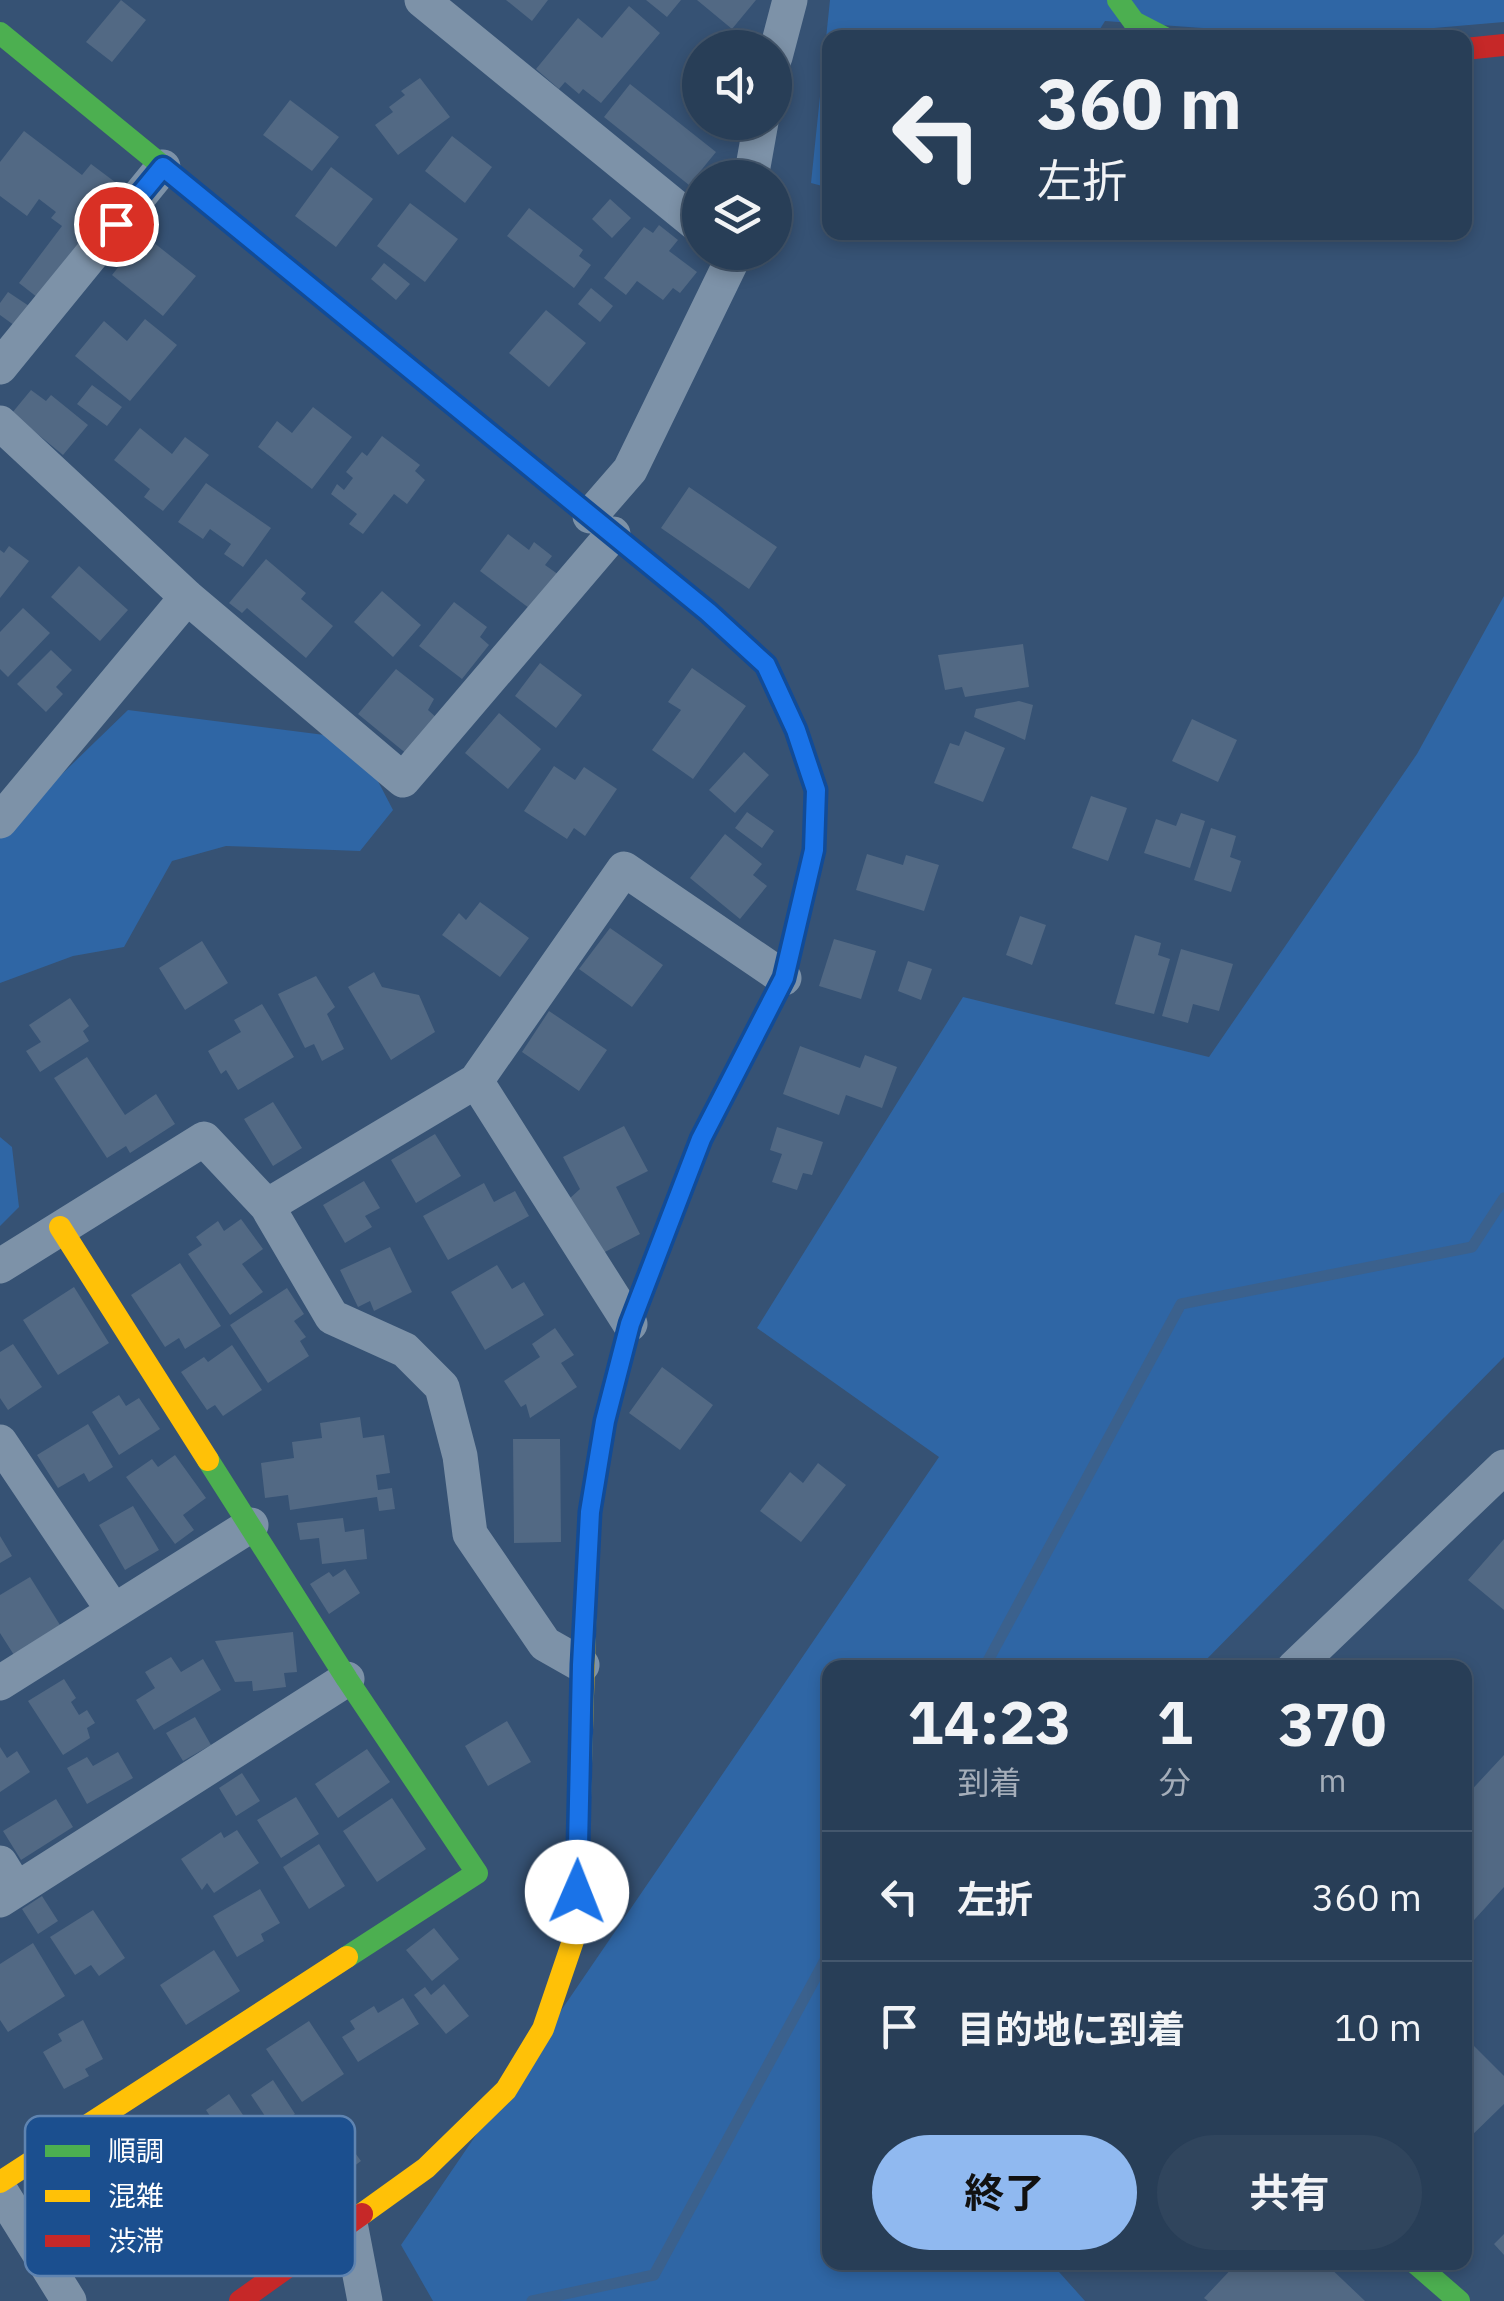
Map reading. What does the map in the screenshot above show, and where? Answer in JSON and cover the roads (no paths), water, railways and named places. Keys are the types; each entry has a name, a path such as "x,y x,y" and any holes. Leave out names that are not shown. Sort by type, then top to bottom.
{"street":[{"path":"422,0 682,212"},
{"path":"782,30 790,0"},
{"path":"1118,0 1134,22 1150,30"},
{"path":"0,34 708,612 766,665 796,730 816,790 814,850 784,978 701,1139 630,1324 605,1421 590,1512 576,1932 543,2028 506,2090 426,2168 355,2219"},
{"path":"1472,48 1504,45"},
{"path":"0,367 163,167"},
{"path":"0,424 187,597 403,780 601,525 726,270"},
{"path":"3,812 187,597"},
{"path":"267,1206 476,1082 624,870 784,978"},
{"path":"476,1082 630,1324"},
{"path":"0,1266 204,1139 267,1206 332,1317 405,1350 442,1387 460,1456 470,1534 545,1644 582,1665"},
{"path":"60,1227 347,1679 477,1873 102,2116"},
{"path":"0,1442 113,1610"},
{"path":"1302,1660 1504,1468"},
{"path":"0,1683 251,1525"},
{"path":"5,1884 347,1679"},
{"path":"0,2182 25,2166"},
{"path":"0,2190 25,2230"},
{"path":"355,2249 365,2301"},
{"path":"1423,2270 1459,2301"},
{"path":"53,2276 69,2301"},
{"path":"240,2301 275,2276"}],"waterway":[{"path":"988,1660 1181,1304 1472,1247 1504,1198"},
{"path":"532,2301 654,2275 822,1966"}]}
